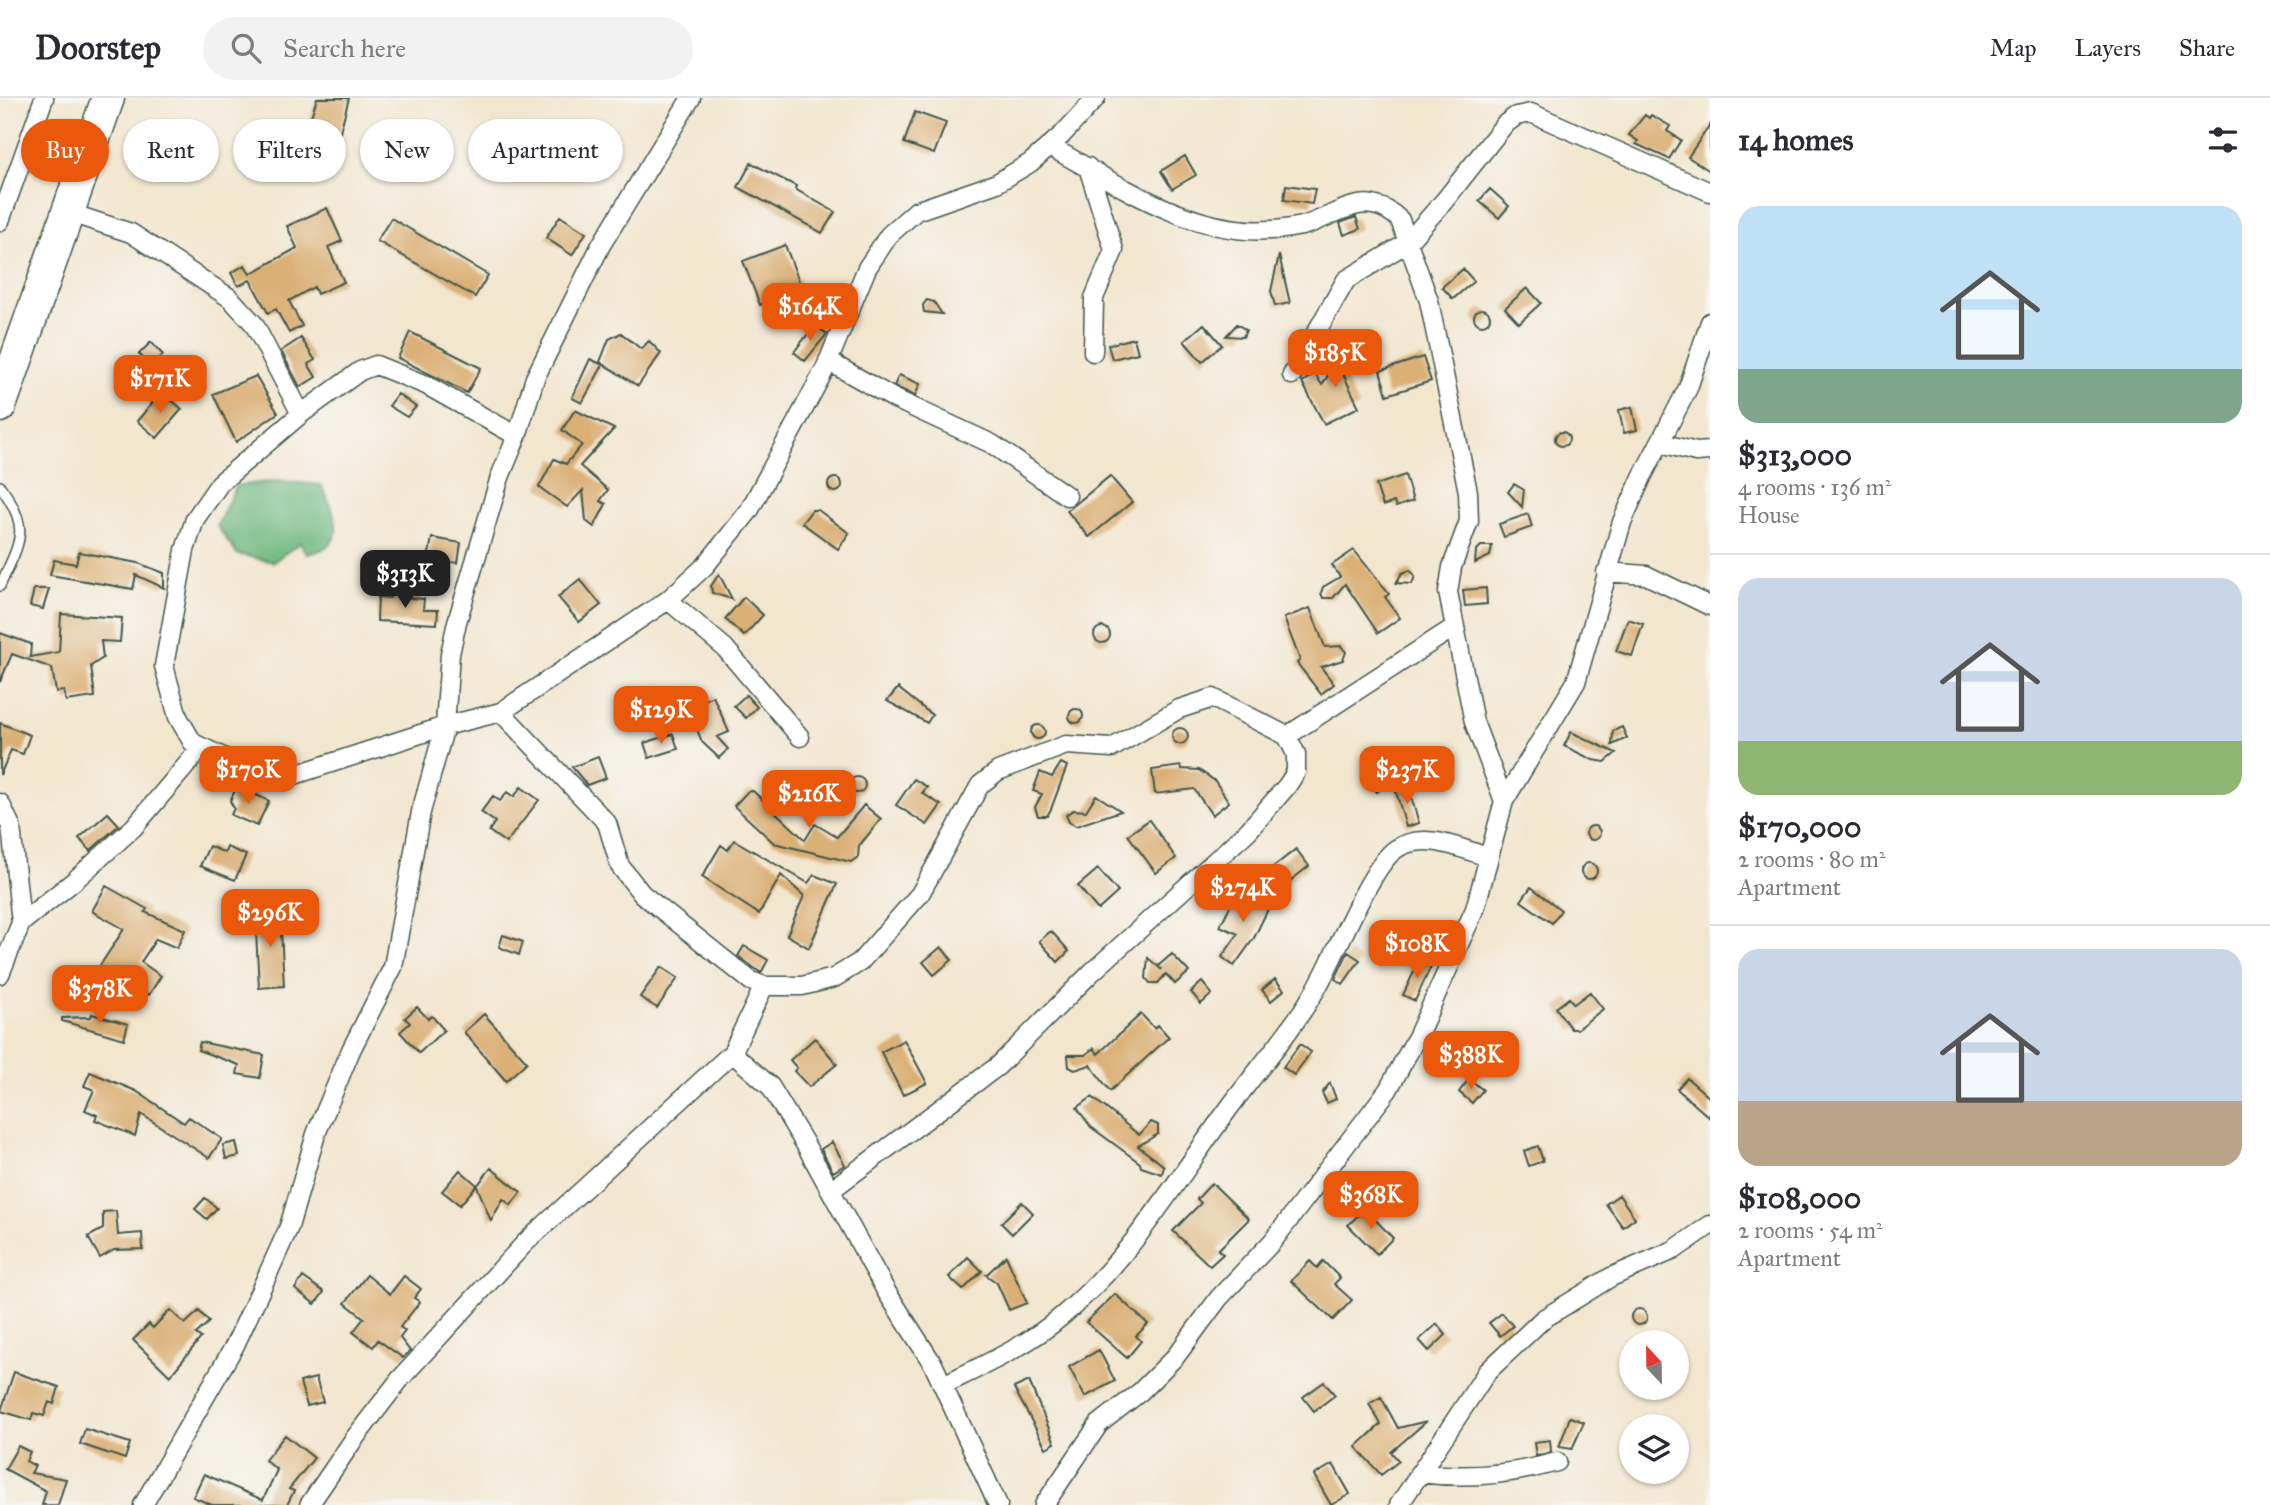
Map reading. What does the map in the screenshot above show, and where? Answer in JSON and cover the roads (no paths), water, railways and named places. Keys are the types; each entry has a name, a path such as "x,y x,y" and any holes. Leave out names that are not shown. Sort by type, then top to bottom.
{"highway":[{"path":"0,406 108,98"}],"street":[{"path":"0,221 44,98"},
{"path":"143,1505 235,1345 262,1287 289,1227 321,1122 351,1050 393,967 421,812 445,726 449,667 457,622 500,477 517,436 534,378 601,245 691,98"},
{"path":"517,436 426,385 376,365 360,371 302,414 220,483 195,519 185,550 164,666 187,737 201,748 251,773 282,779 445,726 501,712 668,600 705,566 749,511 828,361 867,268 889,234 916,211 997,183 1030,163 1096,98"},
{"path":"1292,375 1346,280 1407,243 1504,125 1516,116 1531,113 1710,192"},
{"path":"1049,146 1183,215 1250,231 1303,226 1371,204 1392,212 1400,220 1429,301 1468,492 1469,521 1452,567 1448,592 1453,628 1471,692 1474,722 1504,801"},
{"path":"1087,167 1114,250 1094,298 1093,352"},
{"path":"67,212 131,233 230,298 254,324 302,414"},
{"path":"1044,1505 1098,1424 1159,1375 1176,1356 1219,1298 1272,1242 1388,1090 1418,1035 1475,909 1504,801 1576,682 1622,522 1688,388 1710,322"},
{"path":"828,361 895,398 992,444 1067,496"},
{"path":"1661,443 1696,452 1710,451"},
{"path":"1606,572 1646,575 1710,606"},
{"path":"668,600 725,648 800,737"},
{"path":"1287,736 1453,628"},
{"path":"501,712 607,823 620,866 642,894 751,981 764,986 802,986 834,978 860,962 920,894 980,785 998,771 1066,745 1112,748 1179,709 1213,698 1287,736 1296,754 1296,772 1248,831 1091,973 998,1066 831,1190"},
{"path":"20,923 74,881 134,827 201,748"},
{"path":"0,803 11,826 20,923 0,974"},
{"path":"943,1385 1012,1351 1046,1329 1063,1316 1114,1264 1168,1199 1224,1115 1299,1019 1324,977 1372,879 1396,849 1428,841 1488,857"},
{"path":"309,1505 354,1438 401,1378 525,1243 732,1053 764,986"},
{"path":"732,1053 770,1086 943,1385 998,1505"},
{"path":"1399,1505 1487,1372 1544,1319 1611,1277 1674,1250 1710,1225"},
{"path":"1419,1473 1454,1477 1499,1475 1558,1462"}],"lane":[{"path":"0,486 18,511 20,539 0,586"}]}
